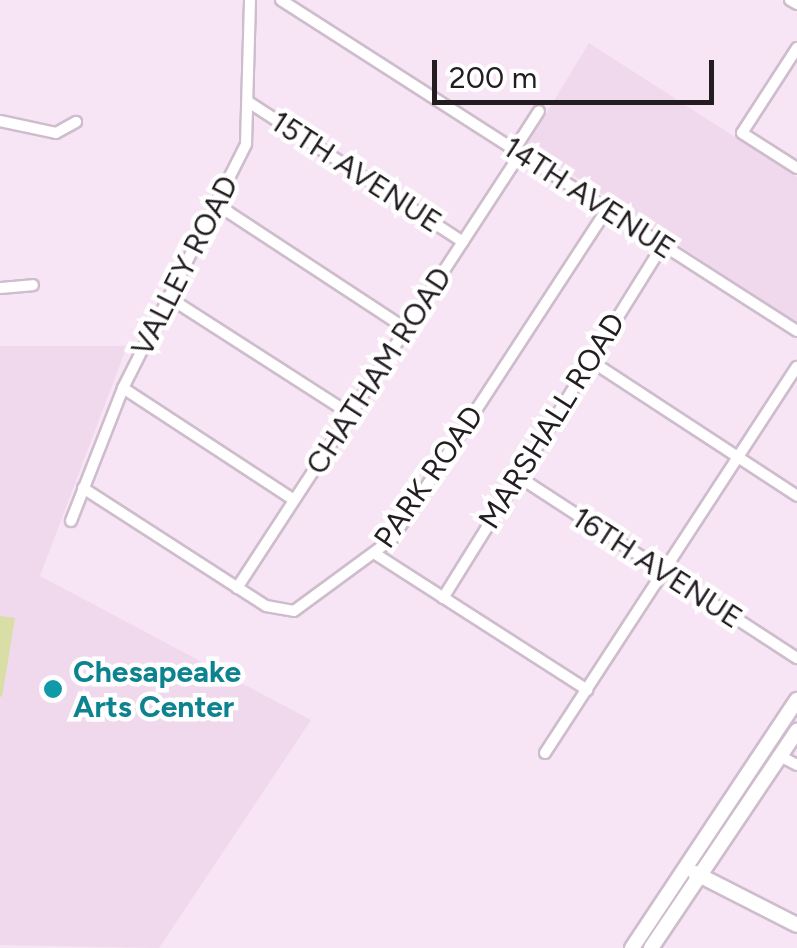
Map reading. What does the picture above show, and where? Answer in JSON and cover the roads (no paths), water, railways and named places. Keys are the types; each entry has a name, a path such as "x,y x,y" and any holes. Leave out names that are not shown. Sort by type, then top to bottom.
{"main road":[{"path":"632,948 797,700"},
{"path":"651,948 797,731"},
{"path":"686,869 797,924"}],"street":[{"name":"VALLEY ROAD","path":"70,521 122,388 246,144 250,0"},
{"name":"14TH AVENUE","path":"281,0 797,331"},
{"path":"790,0 797,4"},
{"path":"797,48 742,133 797,168"},
{"name":"15TH AVENUE","path":"250,102 463,242"},
{"name":"CHATHAM ROAD","path":"237,588 463,242 539,111"},
{"path":"0,120 56,133 76,122"},
{"path":"216,204 406,329"},
{"name":"PARK ROAD","path":"83,488 237,588 286,614 377,555 607,209"},
{"name":"MARSHALL ROAD","path":"443,598 662,245"},
{"path":"0,288 33,285"},
{"path":"168,296 350,414"},
{"path":"588,360 797,496"},
{"path":"545,753 797,367"},
{"path":"122,388 294,500"},
{"name":"16TH AVENUE","path":"519,477 797,658"},
{"path":"377,555 586,690"},
{"path":"780,756 797,764"}],"place":[{"name":"Chesapeake Arts Center","path":"53,689"}]}
